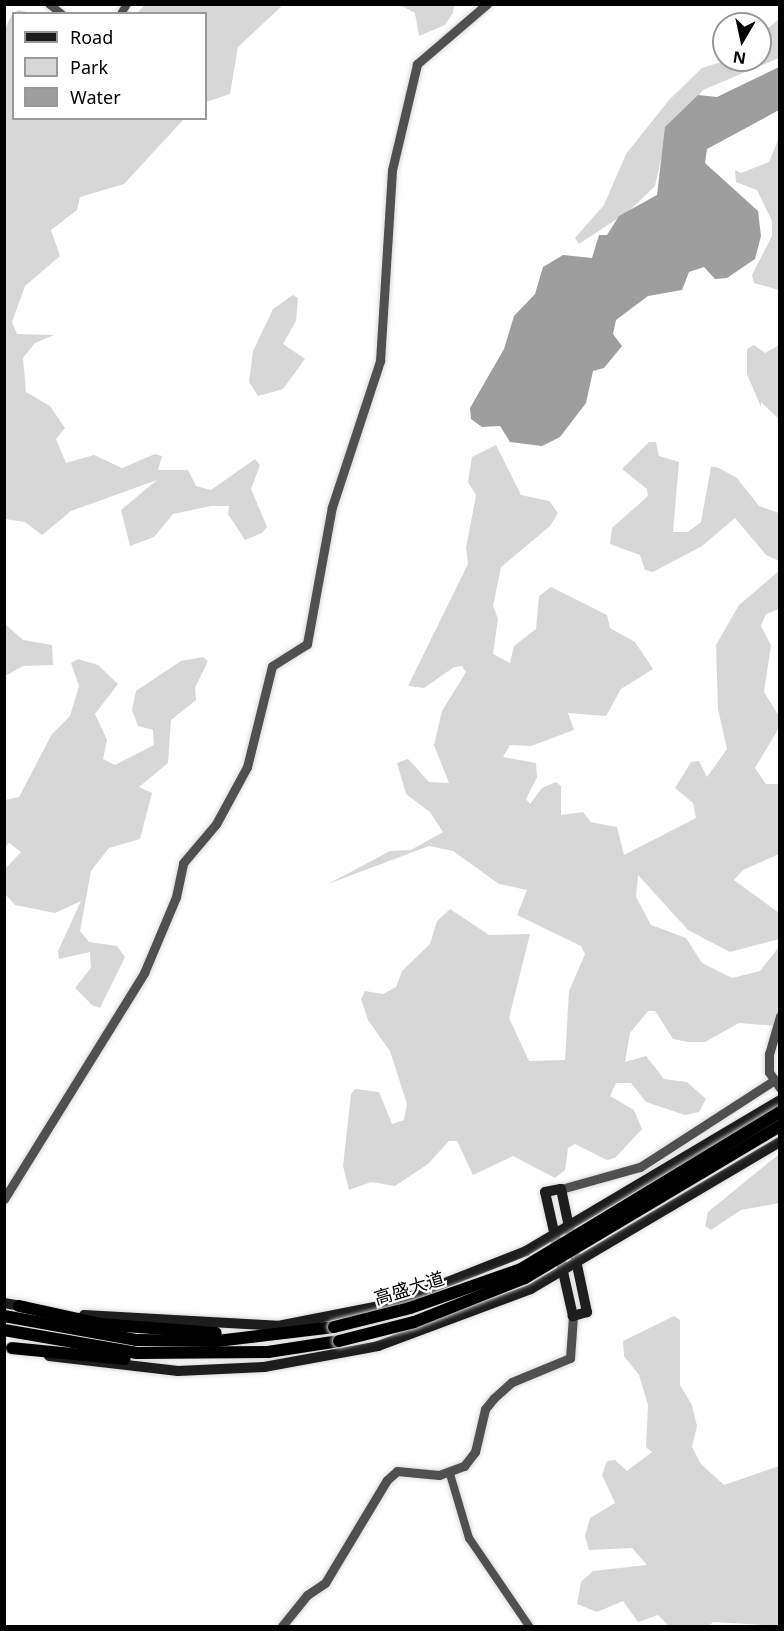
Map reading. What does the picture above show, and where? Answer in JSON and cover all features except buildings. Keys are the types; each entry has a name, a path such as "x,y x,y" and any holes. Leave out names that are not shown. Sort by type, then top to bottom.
{"highway":[{"name":"高盛大道","path":"4,1316 136,1340 265,1338 334,1327 410,1308 521,1269 780,1112"},
{"name":"高盛大道","path":"4,1330 137,1353 217,1355 339,1341 414,1322 525,1278 780,1126"},
{"path":"19,1306 136,1329 265,1338"},
{"path":"8,1347 218,1362 267,1358 318,1344"}],"main road":[{"name":"高盛大道","path":"4,1303 173,1324 306,1323 461,1280 569,1227 780,1100"},
{"path":"8,1347 87,1365 178,1371 264,1367 340,1356 422,1332 563,1271 780,1142"},
{"path":"561,1189 569,1227 587,1312 573,1316 545,1192 561,1189"}],"street":[{"path":"4,1199 144,973 176,897 183,863 216,824 247,767 272,666 307,644 332,507 380,361 392,170 417,64 487,4"},
{"path":"561,1189 640,1167 776,1085 769,1054 780,1016"},
{"path":"282,1626 307,1595 326,1583 387,1480 411,1469 450,1474 475,1452 485,1408 494,1398 512,1382 570,1358 573,1316"},
{"path":"450,1474 469,1538 529,1626"}],"green space":[{"path":"145,4 283,5 238,47 230,94 207,102 207,12 138,12"},
{"path":"400,5 454,5 453,13 445,25 419,36 415,13"},
{"path":"12,15 12,120 183,120 124,184 80,197 77,210 51,230 60,256 25,286 12,322 17,334 54,335 35,343 23,358 26,392 50,406 65,428 56,439 66,463 94,455 122,468 155,454 162,456 158,470 188,470 196,486 211,490 255,459 260,465 251,489 267,527 262,533 245,540 228,514 229,506 211,506 173,514 154,537 130,546 121,510 157,480 71,511 42,535 25,522 5,519 4,33"},
{"path":"779,19 779,58 772,61 772,25"},
{"path":"712,65 712,72 746,72 703,90 667,133 655,186 629,211 579,244 575,238 604,205 626,154 669,100 702,68"},
{"path":"779,138 779,290 754,283 752,275 772,236 772,221 757,190 736,182 735,170 741,173 769,162"},
{"path":"293,295 298,298 296,321 283,344 305,359 283,389 258,396 249,382 253,351 273,309"},
{"path":"754,345 765,353 779,345 779,419 761,402 761,407 747,374 747,349"},
{"path":"649,442 656,442 659,456 679,462 673,532 688,532 701,522 711,467 717,467 737,478 759,506 779,513 779,561 766,555 735,518 702,546 653,572 645,570 640,555 610,544 612,528 648,496 647,489 622,469"},
{"path":"496,445 521,495 549,501 558,513 550,526 501,567 493,606 498,619 493,654 510,663 514,646 536,629 539,596 551,587 607,615 610,628 635,642 653,669 621,689 606,716 568,713 574,730 531,746 510,745 503,757 536,763 537,777 526,799 530,804 542,788 556,782 561,786 561,815 583,812 591,822 617,827 624,855 696,818 693,803 675,788 691,762 699,761 707,777 727,749 718,709 716,645 739,605 779,571 779,609 766,614 761,626 771,645 764,692 779,716 779,728 755,768 766,784 779,784 779,854 743,870 734,880 779,913 779,939 730,952 688,930 638,875 636,897 651,925 686,938 702,963 732,978 760,971 779,947 779,1026 739,1023 705,1042 688,1042 673,1039 655,1011 648,1011 630,1033 625,1062 646,1056 664,1079 687,1082 706,1099 699,1112 685,1115 646,1102 631,1083 616,1083 610,1096 634,1110 642,1129 615,1158 607,1160 575,1144 568,1148 565,1170 555,1178 513,1156 473,1175 457,1141 449,1141 428,1164 395,1186 371,1182 349,1190 343,1166 351,1094 355,1089 379,1092 392,1124 404,1120 407,1104 390,1051 368,1020 361,999 365,991 383,994 396,987 402,971 430,944 437,921 450,909 489,935 530,934 509,1018 529,1061 565,1060 569,991 585,954 581,946 517,915 527,890 499,884 453,851 429,846 328,884 390,851 411,850 443,832 430,812 406,794 397,763 408,759 429,782 449,783 434,745 442,711 466,672 462,666 454,667 424,688 408,686 468,564 466,548 476,495 468,482 472,457"},
{"path":"5,624 23,640 52,645 53,665 23,666 5,676"},
{"path":"203,657 208,661 195,688 196,700 171,720 168,763 139,787 152,793 140,839 109,848 91,871 80,931 89,942 117,946 125,957 100,1008 92,1005 75,988 91,968 90,952 59,959 58,951 81,901 55,913 15,905 5,894 5,869 21,852 9,843 5,847 5,800 19,797 52,734 70,716 79,686 71,663 78,659 98,665 118,684 95,714 107,740 103,759 115,765 154,745 153,730 138,726 132,710 136,691 181,661"},
{"path":"779,1154 779,1203 741,1210 711,1230 705,1226 708,1212"},
{"path":"674,1316 680,1320 680,1385 692,1405 697,1426 692,1447 701,1464 724,1485 779,1466 779,1626 713,1622 709,1626 669,1626 658,1615 638,1622 623,1601 597,1612 577,1604 581,1582 593,1571 647,1565 632,1548 589,1550 585,1536 590,1518 615,1503 602,1475 607,1461 615,1460 627,1471 652,1452 646,1447 648,1405 639,1375 624,1356 623,1341"}],"water":[{"path":"779,67 779,110 707,149 705,163 758,211 761,236 755,259 727,278 715,279 704,267 689,272 682,290 648,296 616,320 613,334 622,346 604,368 593,371 586,403 560,437 542,446 510,442 500,426 482,427 471,419 470,408 504,349 514,316 535,294 543,267 563,255 592,258 599,235 607,235 619,216 657,195 665,127 698,95 717,97"}]}
